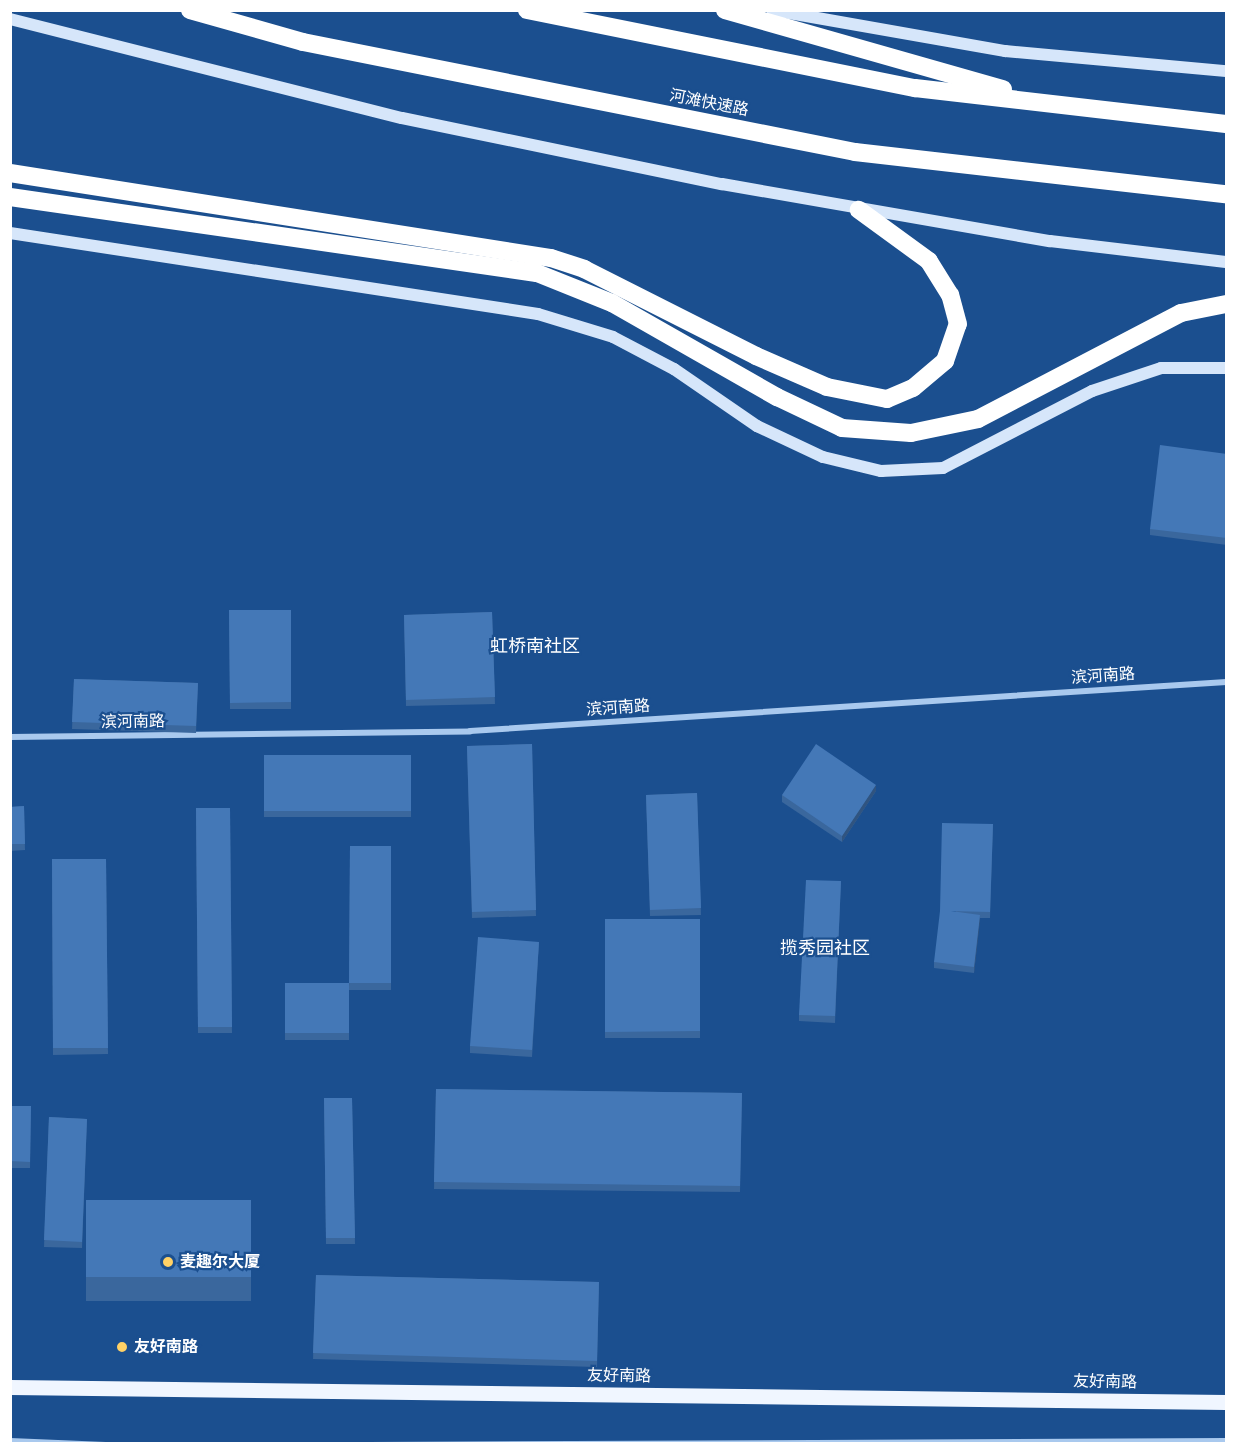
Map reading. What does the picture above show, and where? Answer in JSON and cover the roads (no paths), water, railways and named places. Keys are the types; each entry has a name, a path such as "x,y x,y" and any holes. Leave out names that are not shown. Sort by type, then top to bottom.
{"highway":[{"name":"河滩快速路","path":"190,10 303,42 855,152 1227,194"},
{"path":"527,10 915,88 1227,124"},
{"path":"725,10 1054,104"},
{"path":"10,173 551,258 618,296 777,397 842,428 911,433 978,419 1181,313 1227,304"},
{"path":"10,196 537,273 618,296 827,387 887,399 913,388 945,362 958,324 950,295 929,261 859,210"}],"main road":[{"name":"友好南路","path":"10,1387 1227,1402"}],"street":[{"path":"772,10 1005,51 1227,71"},
{"path":"10,19 402,118 859,210 1050,241 1227,262"},
{"path":"10,233 538,314 613,337 674,369 757,426 823,457 881,471 943,468 1092,391 1161,368 1227,368"},
{"name":"滨河南路","path":"10,737 470,732 1227,682"}],"lane":[{"path":"10,1440 105,1443"},
{"path":"369,1443 1227,1440"}],"place":[{"name":"麦趣尔大厦","path":"168,1262"},
{"name":"友好南路","path":"122,1347"}],"district":[{"name":"虹桥南社区","path":"535,646"},
{"name":"揽秀园社区","path":"825,948"}]}
